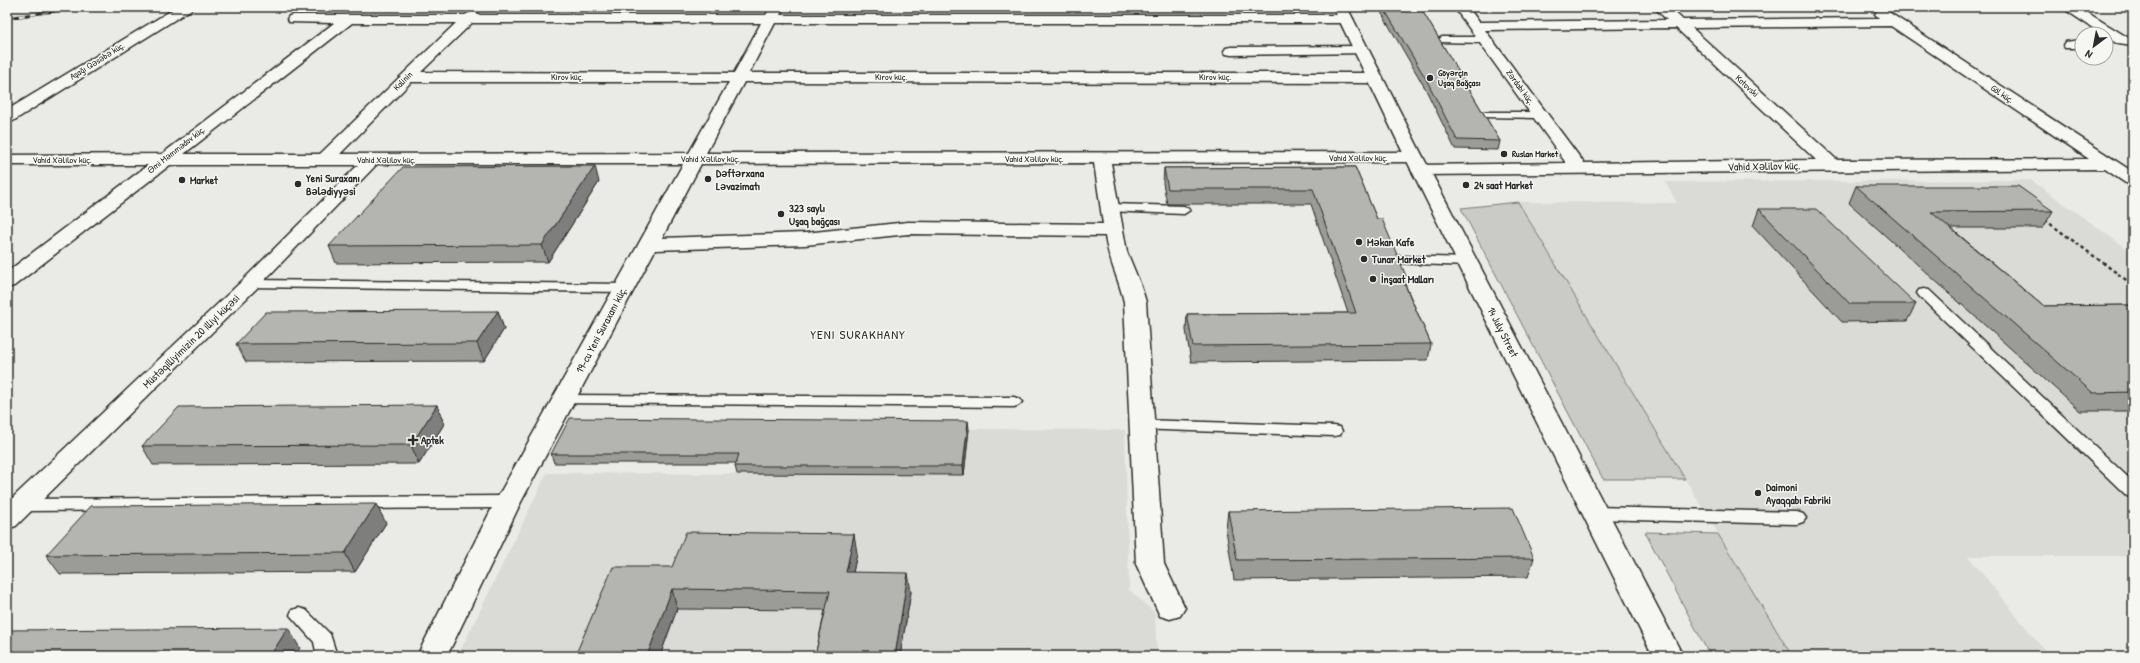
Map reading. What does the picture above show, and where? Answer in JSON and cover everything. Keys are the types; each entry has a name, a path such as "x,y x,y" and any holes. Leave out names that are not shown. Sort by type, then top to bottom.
{"street":[{"name":"Aşağı Qəsəbə küç.","path":"7,117 171,15 188,7"},
{"name":"Kalinin","path":"325,159 407,77 483,7"},
{"name":"Zərdabi küç.","path":"1461,7 1579,168"},
{"name":"Kotovski","path":"1661,7 1832,165"},
{"name":"Göl küç.","path":"1872,7 2133,180"},
{"path":"2068,7 2128,42"},
{"path":"294,19 468,20 773,13 1343,13"},
{"name":"19-cu Yeni Suraxanı küç.","path":"432,656 508,502 773,13"},
{"name":"14 July Street","path":"1343,13 1417,164 1668,656"},
{"name":"Əmi Məmmədov küç.","path":"7,282 347,20"},
{"path":"1475,26 1894,22"},
{"path":"2114,42 2128,42"},
{"path":"1231,52 1361,50"},
{"name":"Kirov küç.","path":"407,77 1374,78"},
{"path":"1102,159 1117,252 1131,286 1135,302 1150,564 1170,608"},
{"name":"Vahid Xəlilov küç.","path":"7,160 1102,159 1579,168 2108,164"},
{"name":"Müstəqilliyimizin 20 illiyi küçəsi","path":"14,512 250,284 372,160"},
{"path":"647,244 805,239 908,228 1111,219"}],"lane":[{"path":"1442,40 1486,40"},
{"path":"1484,115 1540,115"},
{"path":"1111,219 1184,210"},
{"path":"1398,260 1467,262"},
{"path":"250,284 624,288"},
{"path":"1924,293 2133,492"},
{"path":"563,400 1014,402"},
{"path":"1141,426 1334,431"},
{"path":"14,512 508,502"},
{"path":"1595,513 1797,518"},
{"path":"299,615 322,640 327,656"}],"path":[{"path":"2040,216 2133,285"}],"shaded area":[{"path":"2031,180 2133,253 2133,556 1968,556 2049,656 1792,656 1518,202 1677,203 1665,182"},
{"path":"1518,202 1685,479 1603,479 1461,208"},
{"path":"969,429 1125,430 1129,590 1155,613 1157,656 458,656 547,473 964,475"},
{"path":"1645,532 1718,534 1792,656 1710,656"}],"building":[{"path":"1383,7 1420,7 1500,141 1457,140 1426,79"},
{"path":"595,166 542,245 329,246 403,167"},
{"path":"1355,167 1377,219 1382,219 1406,276 1401,276 1431,344 1193,346 1187,314 1356,313 1313,189 1168,189 1164,168"},
{"path":"1856,186 2018,186 2053,211 1931,212 2043,306 2133,305 2133,392 2093,393"},
{"path":"1759,209 1816,209 1916,304 1850,304"},
{"path":"498,311 477,343 236,344 266,312"},
{"path":"437,405 411,445 142,446 179,407"},
{"path":"570,418 968,421 963,466 735,466 739,454 551,454"},
{"path":"376,504 345,553 46,555 91,506"},
{"path":"1513,508 1534,558 1237,560 1228,511"},
{"path":"686,532 854,534 846,572 908,573 895,656 815,656 830,591 672,589 647,656 575,656 613,567 672,567"},
{"path":"288,628 270,656 7,656 7,630"}],"railway":[{"path":"7,18 81,7"}],"place":[{"name":"Göyərçin Uşaq Bağçası","path":"1430,78"},
{"name":"Ruslan Market","path":"1504,154"},
{"name":"Dəftərxana Ləvazimatı","path":"708,179"},
{"name":"Market","path":"182,180"},
{"name":"Yeni Suraxanı Bələdiyyəsi","path":"298,184"},
{"name":"24 saat Market","path":"1466,185"},
{"name":"323 saylı Uşaq bağçası","path":"781,214"},
{"name":"Məkan Kafe","path":"1359,242"},
{"name":"Tunar Market","path":"1364,259"},
{"name":"İnşaat Malları","path":"1373,279"},
{"name":"Aptek","path":"413,440"},
{"name":"Daimoni Ayaqqabı Fabriki","path":"1758,493"}],"district":[{"name":"YENI SURAKHANY","path":"858,334"}]}
